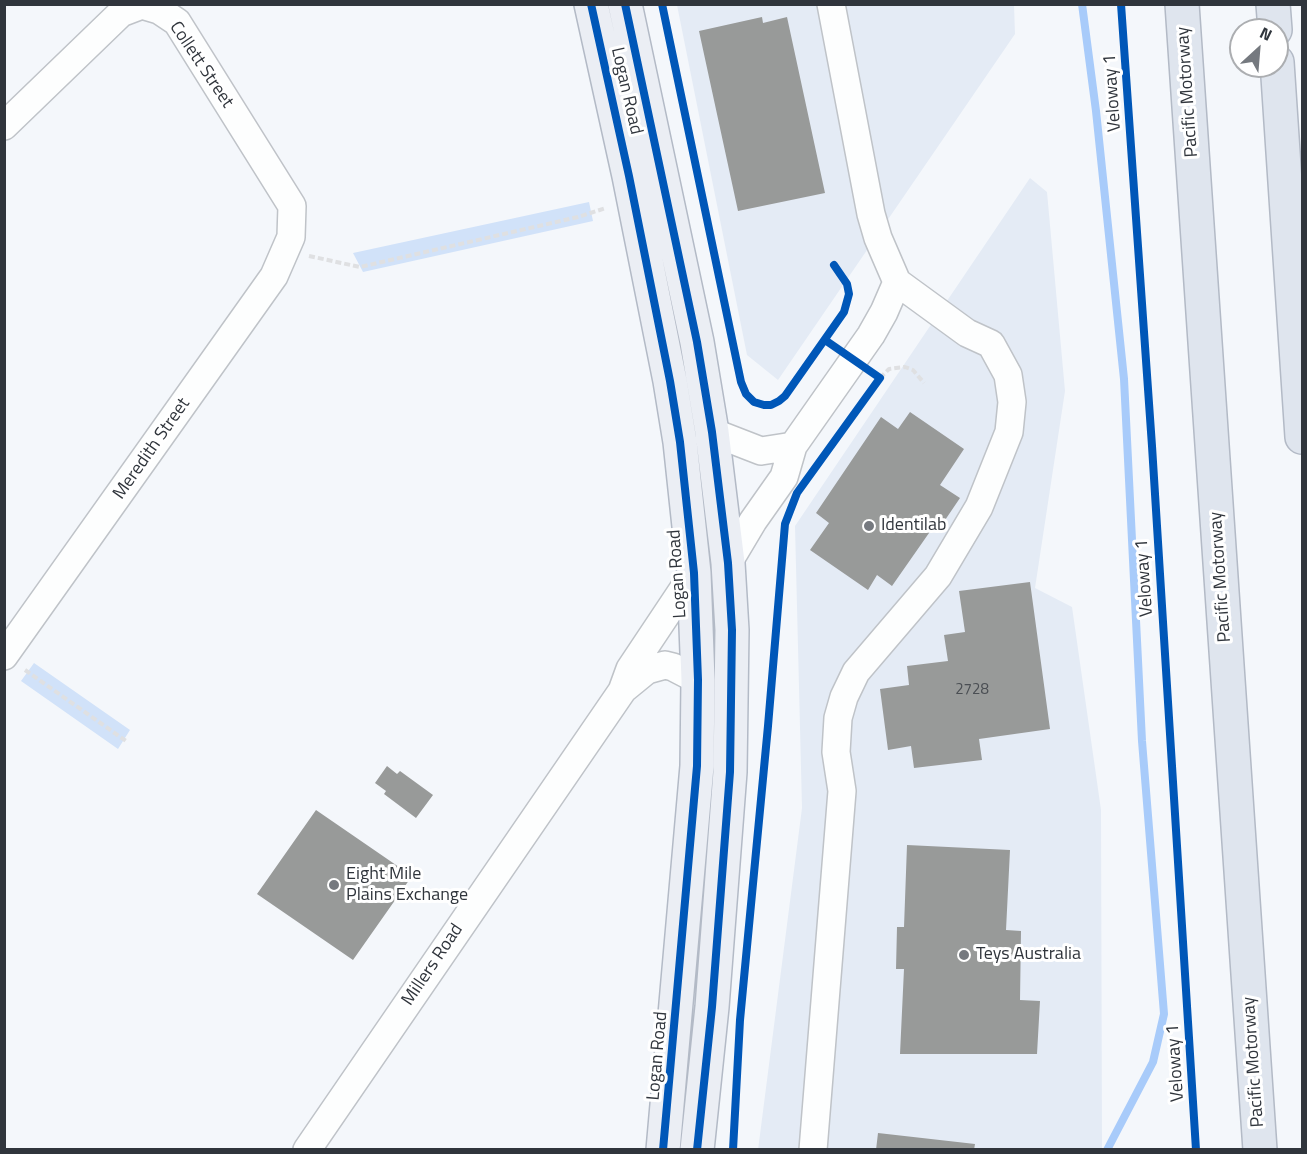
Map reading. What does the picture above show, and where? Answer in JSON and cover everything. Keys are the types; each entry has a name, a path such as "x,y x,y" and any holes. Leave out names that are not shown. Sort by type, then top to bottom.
{"highway":[{"name":"Pacific Motorway","path":"1182,4 1260,1149"},
{"path":"1278,78 1302,437"}],"main road":[{"name":"Logan Road","path":"591,4 634,199 670,381 680,442 694,573 698,680 697,766 663,1149"},
{"name":"Logan Road","path":"625,4 677,243 712,432 728,563 732,630 730,772 715,973 698,1149"}],"street":[{"path":"813,1149 842,791 836,752 838,718 844,697 856,672 938,576 979,507 1010,432 1012,402 1008,375 991,344 967,333 897,282 870,214 831,4"},
{"name":"Collett Street","path":"4,126 121,14 142,5 159,10 177,22 292,206 288,244"},
{"name":"Meredith Street","path":"5,656 274,276 288,244"},
{"path":"728,563 753,521 784,477 793,446 854,360 884,312 897,282"},
{"path":"712,432 761,451 793,446"},
{"name":"Millers Road","path":"306,1149 622,691 630,669 694,573"},
{"name":"Millers Road","path":"622,691 648,670 664,665 673,667 698,680"}],"path":[{"path":"288,244 360,267 578,217 634,199"},
{"path":"854,360 880,378"},
{"path":"873,388 889,369 913,370 924,383"},
{"path":"5,656 126,741"}],"shaded area":[{"path":"677,5 1014,5 1015,34 778,380 747,355"},
{"path":"1030,178 1047,192 1065,391 1035,588 1072,607 1101,810 1102,1149 758,1150 802,808 795,526"},
{"path":"589,202 593,221 363,272 353,253"},
{"path":"34,663 130,730 118,749 21,681"}],"building":[{"path":"762,17 763,23 787,17 825,193 738,211 699,31"},
{"path":"910,412 964,449 940,485 960,498 941,526 936,523 892,586 877,575 868,590 810,550 829,523 816,513 881,417 898,429"},
{"path":"1030,582 1050,729 979,739 982,760 914,768 911,746 888,750 880,689 909,685 907,666 948,661 944,635 965,632 959,591"},
{"path":"387,766 397,774 400,771 433,795 416,818 384,794 386,791 375,783"},
{"name":"Eight Mile Plains Exchange","path":"316,810 412,876 353,960 257,894"},
{"path":"907,845 1010,850 1006,930 1021,931 1020,1000 1040,1001 1037,1054 900,1054 904,969 896,969 897,927 904,927"},
{"path":"878,1133 975,1144 974,1150 876,1150"}],"waterway":[{"path":"1082,4 1096,111 1124,379 1142,741 1164,1014 1153,1062 1107,1150"}],"cycle path":[{"path":"591,4 629,176 670,381 680,442 694,573 698,680 697,766 663,1150"},
{"path":"625,4 697,342 712,432 728,563 732,630 730,772 712,1007 697,1150"},
{"path":"662,4 741,382 746,394 754,402 771,405 785,396 844,312 849,294 847,284 834,265"},
{"name":"Veloway 1","path":"1121,4 1152,446 1196,1150"},
{"path":"733,1150 740,1020 785,524 797,493 880,378 825,340"}],"place":[{"name":"Identilab","path":"869,526"},
{"name":"Eight Mile Plains Exchange","path":"334,885"},
{"name":"Teys Australia","path":"964,955"}]}
